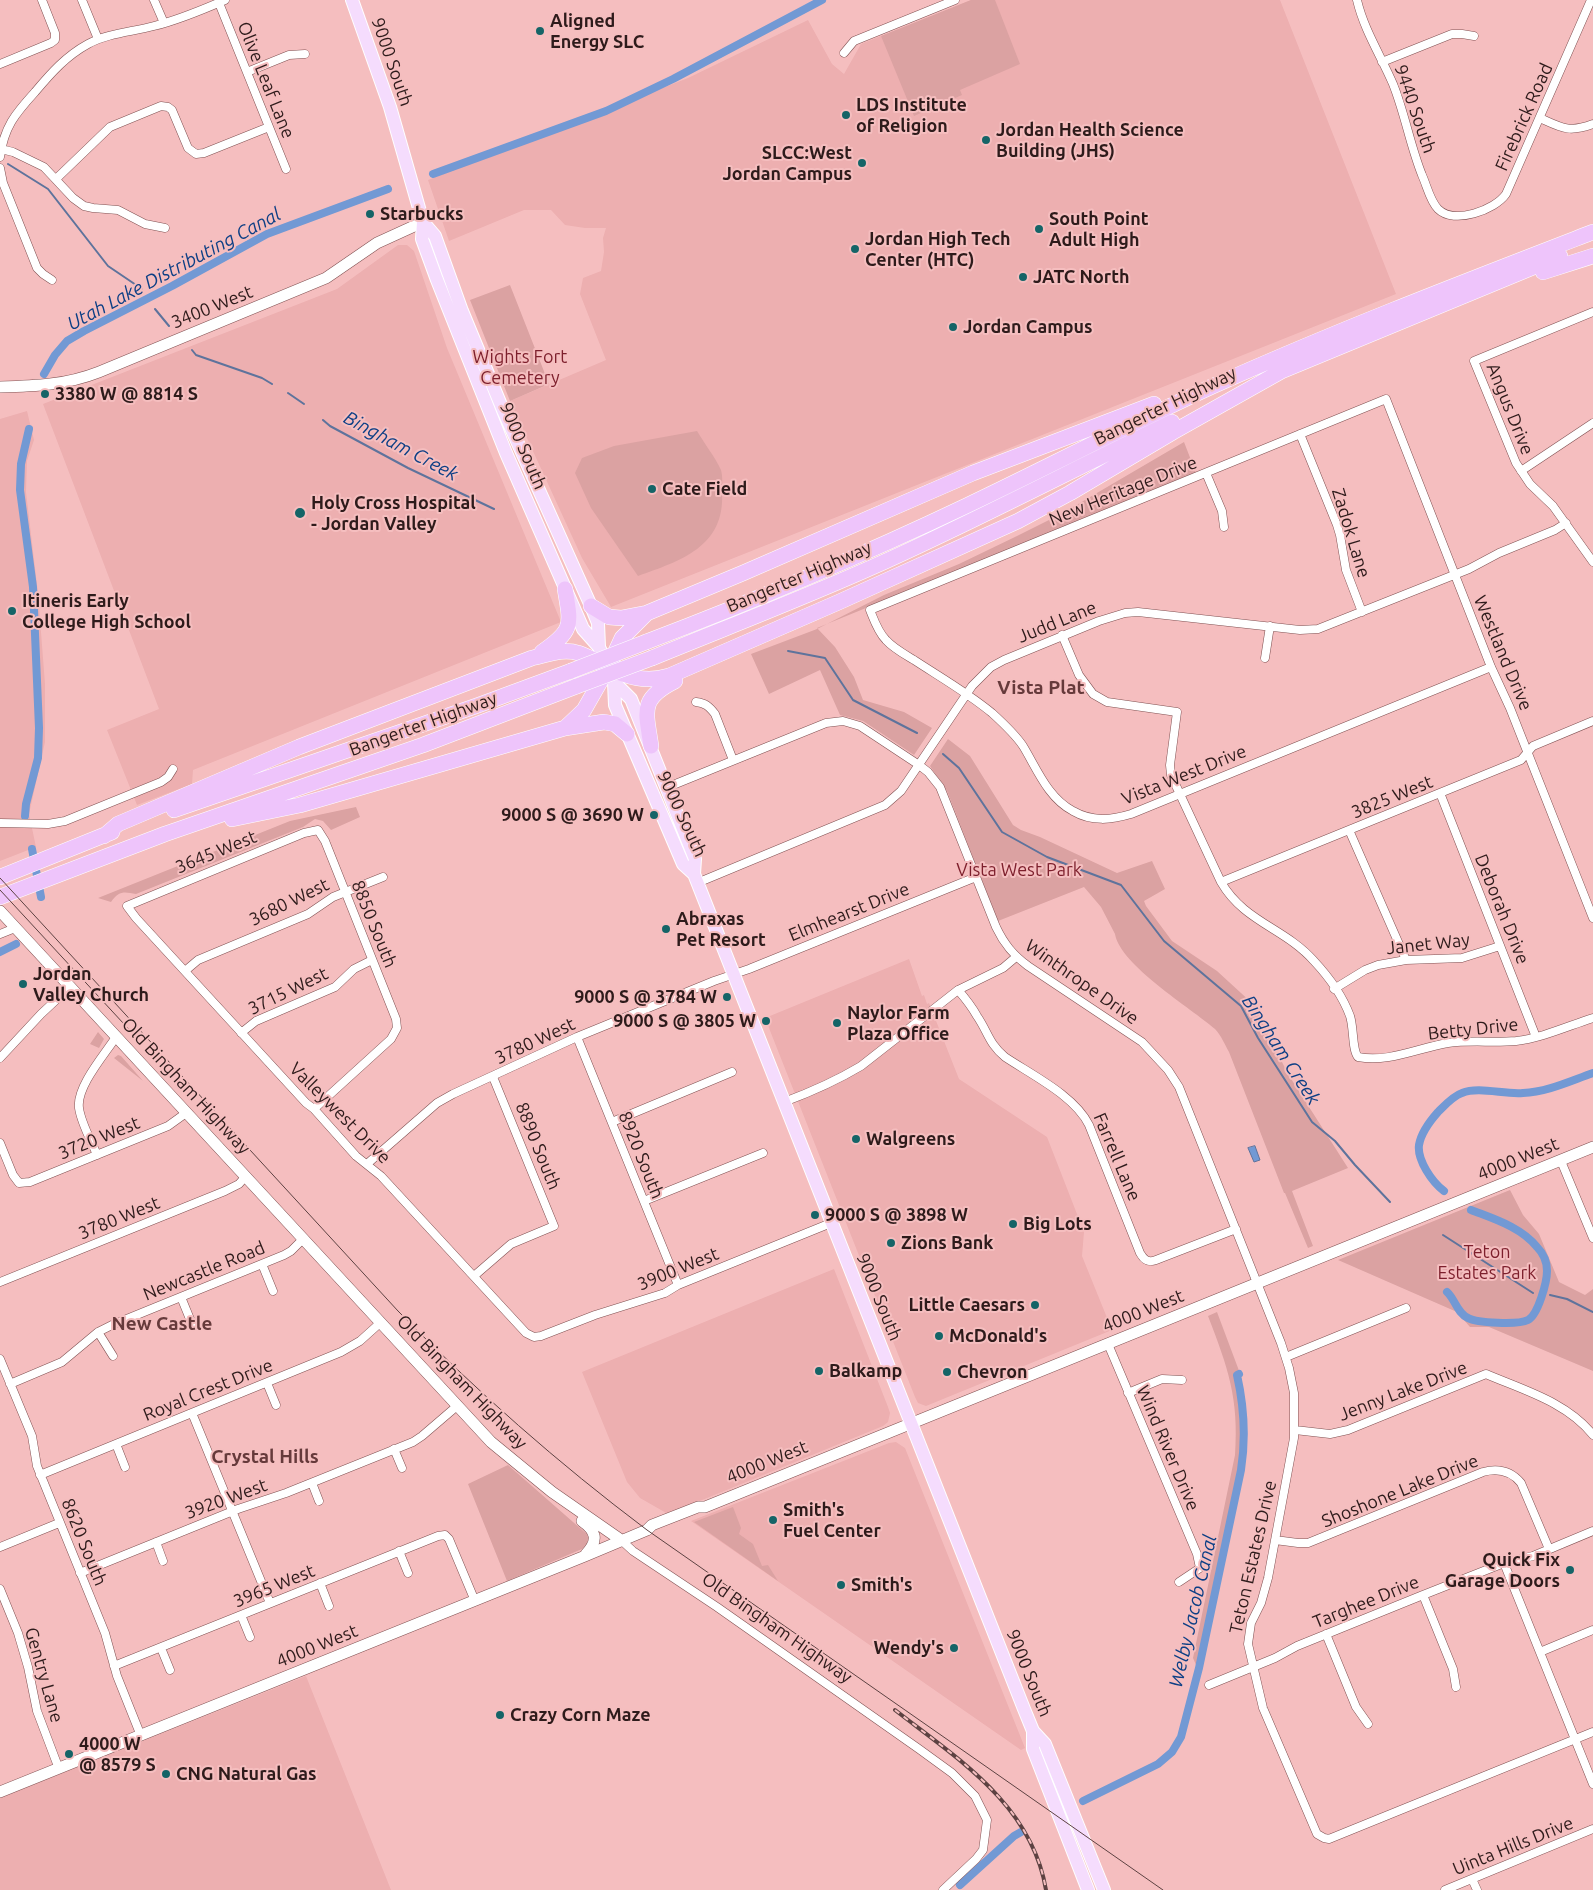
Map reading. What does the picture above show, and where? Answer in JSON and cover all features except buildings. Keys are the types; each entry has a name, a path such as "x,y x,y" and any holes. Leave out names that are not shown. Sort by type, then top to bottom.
{"highway":[{"path":"1449,294 1593,221"},
{"name":"Bangerter Highway","path":"0,877 104,836 571,671 788,586 911,532 1166,408 1449,294 1593,232"},
{"name":"Bangerter Highway","path":"1449,294 1593,242"},
{"path":"1449,294 1593,256"},
{"path":"591,606 609,617 621,618 647,613 973,472 1284,362"},
{"path":"104,836 118,824 299,747 532,658 567,651 586,656 608,668 636,678 656,680 866,590 1026,517 1158,441 1284,362"},
{"name":"Bangerter Highway","path":"0,897 164,834 423,745 652,658 813,593 887,561 1284,362"},
{"path":"532,658 564,636 570,622 565,588"},
{"path":"565,728 584,710 608,668 622,638 647,613"},
{"path":"650,746 647,716 649,703 653,696 658,690 695,672 727,650"},
{"path":"164,834 300,805 565,728 604,722 615,724 627,734"}],"main road":[{"name":"9000 South","path":"352,0 384,88 423,222 422,239 456,329 506,453 583,629 599,647 614,682 615,705 683,864 695,879 1034,1731 1045,1744 1104,1890"},
{"name":"9000 South","path":"423,222 435,236 462,310 503,410 591,606 598,623 599,647"},
{"name":"3400 West","path":"0,387 53,385 78,380 99,372 326,278 385,238 423,222"},
{"name":"9000 South","path":"614,682 631,699 668,787 695,859 695,879"},
{"name":"Old Bingham Highway","path":"0,910 495,1446 552,1492 621,1540"},
{"name":"4000 West","path":"0,1792 585,1556 648,1530 652,1525 698,1507 705,1507 1593,1148"},
{"path":"552,1492 567,1508 591,1527 594,1532 593,1544 585,1556"},
{"name":"9000 South","path":"1034,1731 1033,1749 1088,1890"},
{"path":"1074,1855 1095,1890"}],"street":[{"path":"0,64 51,43 54,40 55,33 42,0"},
{"path":"82,0 98,39"},
{"path":"154,0 164,23"},
{"path":"844,53 854,41 955,0"},
{"name":"9440 South","path":"1357,0 1366,29 1397,94 1412,149 1432,200 1442,212 1456,217"},
{"name":"Firebrick Road","path":"1456,217 1465,216 1495,204 1504,197 1591,0"},
{"path":"165,228 145,224 118,210 84,206 73,198 56,178 38,163 13,152 1,153 7,128 18,111 61,63 80,49 98,39 164,23 222,1"},
{"name":"Olive Leaf Lane","path":"222,1 247,72 286,169"},
{"path":"1382,62 1452,34 1474,36"},
{"path":"247,72 289,55 305,54"},
{"path":"56,178 110,127 160,106 168,107 172,110 187,146 191,152 196,154 204,153 269,127"},
{"path":"1540,118 1570,130 1593,124"},
{"path":"0,168 3,183 37,268 52,280"},
{"name":"Angus Drive","path":"1593,312 1474,361 1511,454 1521,471 1566,523 1593,562"},
{"name":"New Heritage Drive","path":"870,610 1386,399"},
{"name":"Westland Drive","path":"1386,399 1431,511 1454,575 1528,752 1593,918"},
{"path":"1521,471 1593,423"},
{"name":"Zadok Lane","path":"1300,434 1339,530 1346,570 1362,612"},
{"path":"1206,473 1222,511 1224,527"},
{"name":"Judd Lane","path":"695,879 880,808 891,801 901,791 966,695 982,675 1004,660 1062,635 1114,616 1138,612 1309,631 1335,623 1454,575 1566,523"},
{"name":"Vista West Drive","path":"870,610 885,640 991,712 1009,729 1022,744 1049,791 1057,800 1073,812 1101,820 1114,819 1131,814 1491,667"},
{"path":"1265,658 1270,626"},
{"path":"1062,635 1079,675 1093,694 1114,704 1177,712 1170,765 1171,775 1178,794 1228,896 1240,908 1303,950 1324,973 1334,989"},
{"path":"696,702 704,703 715,714 733,760"},
{"name":"Winthrope Drive","path":"668,787 826,723 843,721 860,726 928,772 940,787 1001,938 1016,957 1142,1042 1168,1070 1179,1087 1257,1283"},
{"name":"3825 West","path":"1221,882 1521,760 1533,746 1593,721"},
{"path":"0,822 48,824 65,821 161,782 168,777 173,769"},
{"name":"Deborah Drive","path":"1440,793 1536,1037"},
{"name":"8850 South","path":"314,1109 391,1039 396,1031 396,1019 325,841 318,830"},
{"name":"3645 West","path":"127,906 304,833 318,830"},
{"path":"1349,830 1406,960"},
{"name":"3680 West","path":"185,971 198,960 308,914 327,900 383,877"},
{"name":"Elmhearst Drive","path":"733,975 976,877"},
{"name":"Valleywest Drive","path":"127,906 241,1033 356,1156 381,1176 526,1333 534,1337"},
{"path":"0,934 16,928"},
{"name":"Janet Way","path":"1334,989 1372,968 1391,962 1462,958 1500,946"},
{"path":"784,1102 830,1084 861,1066 958,990 1004,968 1016,957"},
{"name":"3715 West","path":"241,1033 256,1020 335,987 354,969 372,960"},
{"name":"3780 West","path":"367,1164 437,1103 577,1037 733,975"},
{"path":"0,1058 41,1014 70,987"},
{"name":"Betty Drive","path":"1334,989 1351,1021 1356,1054 1358,1057 1375,1059 1455,1042 1517,1041 1536,1037 1593,1018"},
{"name":"Farrell Lane","path":"958,990 977,1016 988,1038 1005,1057 1069,1100 1082,1113 1089,1125 1140,1253 1145,1260 1156,1260 1236,1229"},
{"path":"97,1155 79,1108 79,1098 83,1087 116,1037"},
{"name":"8920 South","path":"577,1037 678,1286"},
{"path":"612,1122 732,1072"},
{"name":"8890 South","path":"474,1276 511,1244 554,1226 493,1077"},
{"name":"3720 West","path":"0,1143 13,1175 19,1183 30,1182 172,1124 186,1112"},
{"path":"644,1201 763,1153"},
{"path":"1561,1161 1593,1238"},
{"name":"3780 West","path":"0,1282 225,1191 239,1184 246,1177"},
{"name":"3900 West","path":"534,1337 665,1293 832,1223"},
{"name":"Newcastle Road","path":"10,1384 62,1362 98,1332 291,1251 303,1239"},
{"path":"262,1264 273,1291"},
{"name":"Teton Estates Drive","path":"1257,1283 1286,1357 1294,1393 1295,1430 1275,1540 1262,1599 1251,1623 1248,1648 1265,1713 1315,1830 1324,1838 1329,1838 1593,1732"},
{"path":"181,1297 192,1324"},
{"path":"1286,1357 1406,1308"},
{"name":"Royal Crest Drive","path":"40,1475 351,1347 380,1323"},
{"path":"98,1332 113,1356"},
{"name":"Wind River Drive","path":"1108,1344 1199,1562 1200,1568 1179,1582"},
{"name":"8620 South","path":"0,1359 32,1436 35,1460 40,1475 105,1633 114,1666 140,1736"},
{"name":"Jenny Lake Drive","path":"1295,1430 1330,1434 1348,1430 1486,1374 1558,1406 1580,1421 1593,1435"},
{"path":"1128,1393 1162,1379 1182,1380"},
{"path":"267,1383 276,1405"},
{"name":"3920 West","path":"80,1573 232,1512 312,1483 394,1449 422,1436 457,1406"},
{"path":"192,1413 270,1604"},
{"path":"116,1444 125,1467"},
{"path":"394,1449 402,1468"},
{"name":"Shoshone Lake Drive","path":"1275,1540 1298,1544 1308,1543 1483,1472 1501,1470 1517,1478 1521,1484 1549,1549"},
{"path":"312,1483 319,1501"},
{"path":"0,1547 59,1523"},
{"name":"Targhee Drive","path":"1208,1685 1275,1658 1297,1646 1423,1595 1504,1563 1533,1556 1593,1531"},
{"name":"3965 West","path":"114,1666 432,1537 445,1535 449,1539 474,1601"},
{"name":"Old Bingham Highway","path":"621,1540 633,1551 717,1607 952,1774 975,1796 987,1820 981,1853 943,1890"},
{"path":"156,1542 163,1561"},
{"path":"399,1551 408,1573"},
{"path":"1504,1563 1593,1784"},
{"path":"320,1583 329,1606"},
{"name":"Gentry Lane","path":"0,1589 18,1633 28,1667 37,1711 59,1769"},
{"path":"1423,1595 1453,1669 1456,1687"},
{"path":"241,1615 250,1637"},
{"path":"1540,1652 1593,1630"},
{"path":"1326,1634 1356,1707 1368,1724"},
{"path":"162,1648 170,1670"},
{"name":"Uinta Hills Drive","path":"1445,1890 1593,1829"},
{"path":"1472,1879 1477,1890"}],"shaded area":[{"name":"Jordan Campus","path":"971,0 1280,0 1396,294 611,607 582,558 510,401 606,360 580,294 583,278 601,271 604,252 603,238 606,228 585,228 565,225 551,210 524,210 449,241 428,180 688,78 808,20 832,64 844,74 861,44"},
{"name":"Holy Cross Hospital - Jordan Valley","path":"398,245 407,245 414,251 447,348 561,622 193,770 192,784 137,805 107,730 159,709 43,404 337,289"},
{"path":"27,411 34,440 27,461 26,492 38,593 45,684 45,742 29,814 36,847 0,861 0,419"},
{"path":"909,959 922,996 924,995 927,1004 929,1003 959,1079 1047,1137 1084,1232 1082,1256 1112,1330 926,1406 918,1403 915,1397 765,1018"},
{"path":"834,1269 888,1407 890,1413 888,1422 883,1426 668,1514 640,1498 627,1482 582,1372"},
{"path":"896,1442 905,1448 1025,1748 1021,1750 691,1521 889,1443"},
{"path":"306,1676 391,1890 0,1890 0,1798"}],"green space":[{"path":"971,0 995,0 1020,64 960,90 962,95 914,116 881,36"},
{"name":"Wights Fort Cemetery","path":"510,285 549,384 510,401 470,300"},
{"name":"Cate Field","path":"697,431 722,473 721,511 716,527 708,539 697,549 669,564 638,576 591,508 575,473 582,458 614,446"},
{"path":"1184,442 1196,473 827,624 884,595 959,564 1061,514"},
{"path":"818,629 835,647 854,677 863,700 904,712 932,728 914,755 863,721 840,715 820,670 769,694 751,654"},
{"name":"Vista West Park","path":"948,739 970,756 1013,825 1021,830 1117,873 1152,861 1165,889 1144,901 1146,906 1172,941 1217,971 1253,1004 1288,1074 1348,1168 1292,1191 1313,1246 1308,1248 1284,1193 1229,1052 1219,1034 1129,959 1120,946 1101,907 1084,887 998,921 947,791 930,766"},
{"path":"356,807 360,817 331,830 323,821 315,819 303,827 136,894 122,893 117,895 111,902 98,898 290,821"},
{"path":"98,1032 104,1039 99,1048 90,1044"},
{"path":"118,1055 121,1056 143,1081 114,1058"},
{"name":"Teton Estates Park","path":"1510,1190 1523,1215 1539,1234 1559,1282 1585,1295 1593,1289 1593,1371 1489,1327 1470,1327 1457,1312 1338,1260"},
{"path":"1217,1312 1241,1376 1247,1426 1245,1456 1234,1516 1200,1674 1193,1658 1235,1455 1236,1435 1230,1384 1208,1316"},
{"path":"508,1465 589,1536 587,1543 582,1549 507,1581 468,1484"},
{"path":"733,1507 741,1528 739,1534 753,1544 762,1566 768,1565 778,1581 694,1522"}],"water":[{"path":"1255,1146 1260,1160 1254,1162 1248,1148"}],"waterway":[{"name":"Utah Lake Distributing Canal","path":"433,174 606,111 673,79 822,0"},
{"name":"Bingham Creek","path":"8,164 48,189 108,266 142,289"},
{"name":"Utah Lake Distributing Canal","path":"44,374 55,355 67,341 84,331 267,234 388,189"},
{"name":"Bingham Creek","path":"155,309 169,326"},
{"name":"Bingham Creek","path":"192,350 196,355 262,378 272,384"},
{"name":"Bingham Creek","path":"288,393 304,404"},
{"name":"Bingham Creek","path":"323,420 330,426 408,468 494,509"},
{"name":"Utah Lake Distributing Canal","path":"25,816 26,804 38,758 39,728 33,587 20,490 21,464 29,429"},
{"name":"Bingham Creek","path":"788,651 825,658 853,700 917,733"},
{"name":"Bingham Creek","path":"943,754 959,768 1002,832 1047,857 1121,885 1164,941 1241,1006 1258,1038 1312,1122 1335,1141 1390,1202"},
{"name":"Utah Lake Distributing Canal","path":"32,849 41,897"},
{"name":"Utah Lake Distributing Canal","path":"0,952 16,944"},
{"name":"Welby Jacob Canal","path":"1444,1191 1426,1170 1420,1157 1419,1145 1429,1123 1452,1098 1459,1094 1476,1090 1516,1093 1541,1091 1593,1073"},
{"name":"Welby Jacob Canal","path":"1447,1292 1464,1316 1473,1320 1507,1323 1523,1322 1532,1317 1544,1290 1547,1268 1541,1252 1531,1240 1498,1220 1471,1210"},
{"name":"Bingham Creek","path":"1443,1235 1533,1293"},
{"name":"Bingham Creek","path":"1550,1295 1567,1299 1593,1312"},
{"name":"Welby Jacob Canal","path":"1083,1801 1158,1764 1172,1752 1181,1737 1199,1668 1243,1458 1243,1410 1237,1375 1239,1374"},
{"name":"Welby Jacob Canal","path":"960,1885 1014,1836 1021,1832"}],"tram line":[{"path":"0,878 398,1311 457,1370 518,1425 647,1530 1163,1890"},
{"path":"0,890 136,1037"}],"railway":[{"path":"895,1710 967,1766 989,1786 1009,1809 1025,1833 1038,1860 1046,1890"}],"place":[{"name":"Aligned Energy SLC","path":"540,31"},
{"name":"LDS Institute of Religion","path":"846,115"},
{"name":"Jordan Health Science Building (JHS)","path":"986,140"},
{"name":"SLCC:West Jordan Campus","path":"862,163"},
{"name":"Starbucks","path":"370,214"},
{"name":"South Point Adult High","path":"1039,229"},
{"name":"Jordan High Tech Center (HTC)","path":"855,249"},
{"name":"JATC North","path":"1023,277"},
{"name":"Jordan Campus","path":"953,327"},
{"name":"3380 W @ 8814 S","path":"45,394"},
{"name":"Cate Field","path":"652,489"},
{"name":"Holy Cross Hospital - Jordan Valley","path":"300,513"},
{"name":"Itineris Early College High School","path":"12,611"},
{"name":"9000 S @ 3690 W","path":"654,815"},
{"name":"Abraxas Pet Resort","path":"666,929"},
{"name":"Jordan Valley Church","path":"23,984"},
{"name":"9000 S @ 3784 W","path":"727,997"},
{"name":"9000 S @ 3805 W","path":"766,1021"},
{"name":"Naylor Farm Plaza Office","path":"837,1023"},
{"name":"Walgreens","path":"856,1139"},
{"name":"9000 S @ 3898 W","path":"815,1215"},
{"name":"Big Lots","path":"1013,1224"},
{"name":"Zions Bank","path":"891,1243"},
{"name":"Little Caesars","path":"1035,1305"},
{"name":"McDonald's","path":"939,1336"},
{"name":"Balkamp","path":"819,1371"},
{"name":"Chevron","path":"947,1372"},
{"name":"Smith's Fuel Center","path":"773,1520"},
{"name":"Quick Fix Garage Doors","path":"1570,1570"},
{"name":"Smith's","path":"841,1585"},
{"name":"Wendy's","path":"954,1648"},
{"name":"Crazy Corn Maze","path":"500,1715"},
{"name":"4000 W @ 8579 S","path":"69,1754"},
{"name":"CNG Natural Gas","path":"166,1774"}],"district":[{"name":"Vista Plat","path":"1041,688"},
{"name":"New Castle","path":"162,1324"},
{"name":"Crystal Hills","path":"265,1457"}]}
